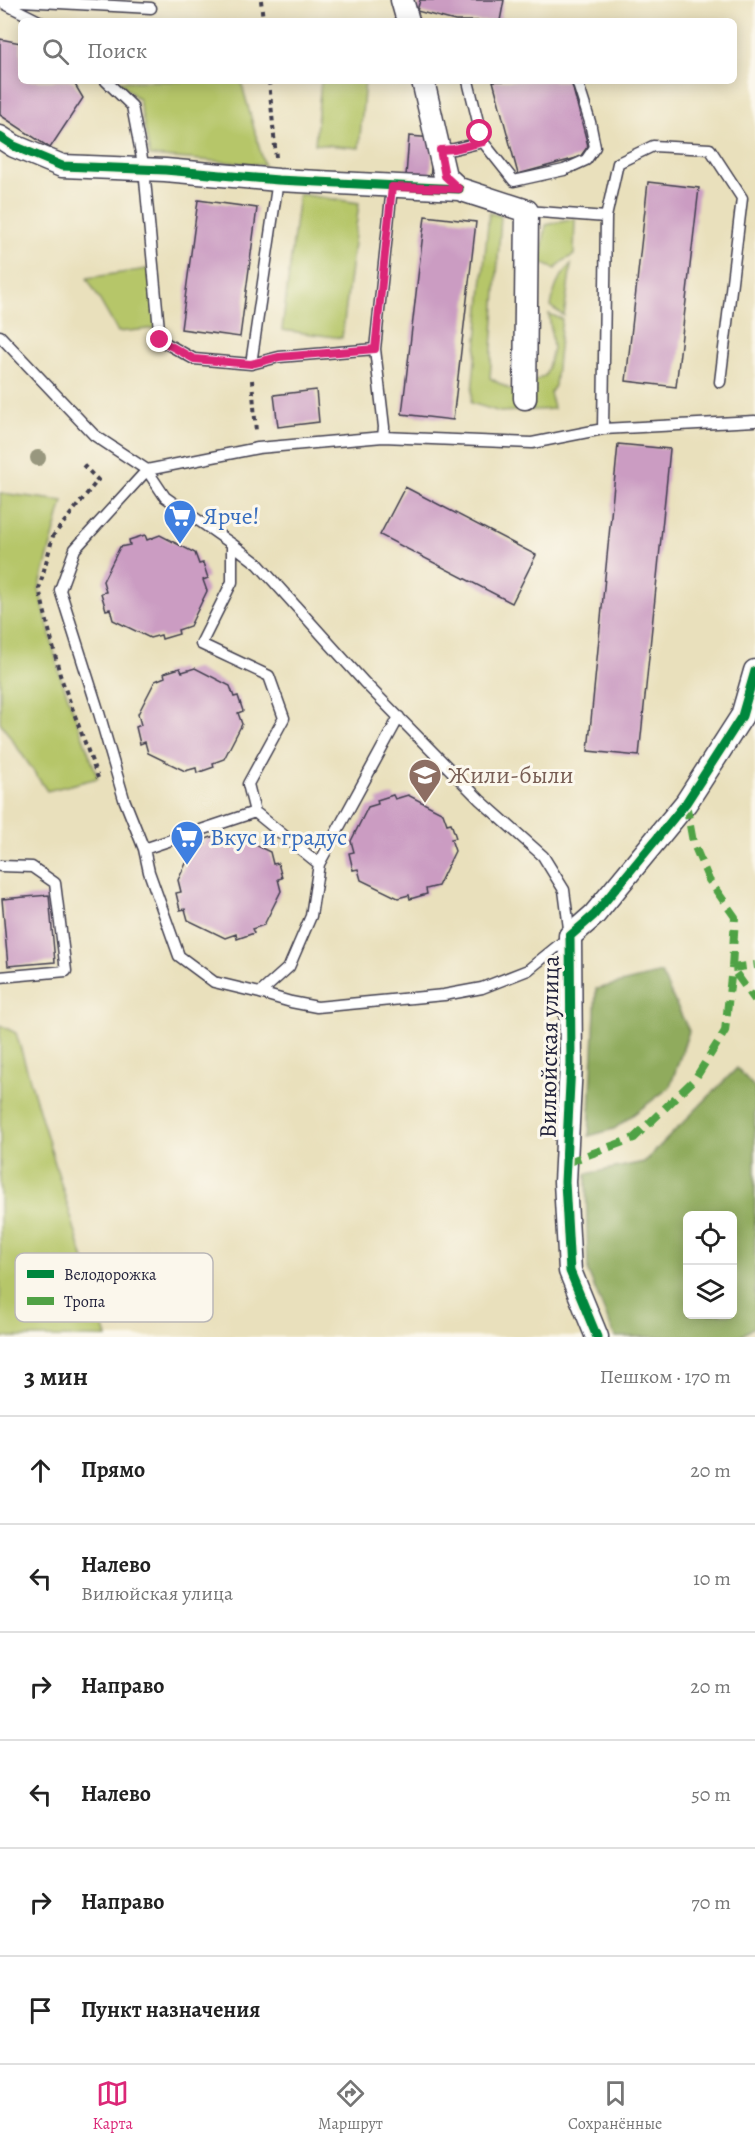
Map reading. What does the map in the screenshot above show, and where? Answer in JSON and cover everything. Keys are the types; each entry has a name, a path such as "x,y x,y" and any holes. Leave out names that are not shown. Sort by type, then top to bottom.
{"street":[{"path":"402,0 407,18"},
{"path":"424,84 445,176 459,189"},
{"path":"0,137 14,146 63,166 144,169 392,187 459,189 527,211 525,398"},
{"name":"Вилюйская улица","path":"597,1337 570,1271 565,1182 571,1064 570,936 594,915 686,802 742,716 755,671"}],"lane":[{"path":"2,1 151,8"},
{"path":"2,1 33,18"},
{"path":"109,84 132,106 144,169 160,340 194,359 251,364 279,357 375,349"},
{"path":"469,84 483,142 514,181 564,170 586,160 594,147 590,122 578,84"},
{"path":"440,150 483,142"},
{"path":"603,429 606,217 618,163 653,146 711,148 742,198 720,382"},
{"path":"251,364 278,180"},
{"path":"383,437 384,427 375,349 392,187"},
{"path":"527,211 606,217"},
{"path":"0,336 94,435 147,470 165,497 258,564 364,682 480,800 543,856 564,890 570,936 528,970 482,988 444,995 317,1007 214,982 179,956 148,872 144,849 124,799 60,590 75,549 147,470 258,448 383,437 532,443 603,429 755,421"},
{"path":"232,544 232,582 201,644 269,676 284,717 248,784 255,812 319,864"},
{"path":"260,993 290,967 311,916 319,864 399,717"},
{"path":"144,849 255,812"},
{"path":"0,866 32,867 55,883 66,971 0,977"}],"path":[{"path":"261,0 263,18"},
{"path":"269,84 278,180"},
{"path":"251,364 258,448"},
{"path":"83,465 98,480"}],"green space":[{"path":"121,84 242,84 264,165 150,156 139,100"},
{"path":"321,84 365,84 359,148 315,144"},
{"path":"299,194 359,203 342,338 282,330"},
{"path":"489,213 501,216 490,378 525,398 525,386 546,375 553,348 549,314 562,319 555,386 550,393 554,409 500,412 471,403"},
{"path":"575,219 574,255 555,269 540,262 546,225"},
{"path":"571,265 564,316 551,307 557,284"},
{"path":"153,268 159,328 118,332 87,278"},
{"path":"0,493 63,501 39,589 60,675 98,778 47,791 0,722"},
{"path":"661,973 689,1031 670,1087 614,1129 589,1136 596,989"},
{"path":"0,1025 16,1033 82,1253 15,1253 15,1322 103,1322 107,1337 0,1337"},
{"path":"737,1068 755,1088 755,1326 740,1337 615,1337 588,1272 586,1174 644,1162"}],"building":[{"path":"420,0 504,0 501,18 444,18 417,11"},
{"path":"0,39 18,42 18,84 75,84 83,98 50,148 0,115"},
{"path":"494,84 572,84 588,146 580,157 518,174"},
{"path":"409,136 434,138 430,179 406,176"},
{"path":"648,182 699,188 676,387 626,381"},
{"path":"198,200 257,208 240,337 181,329"},
{"path":"425,216 476,222 453,420 402,414"},
{"path":"316,390 319,422 278,427 274,395"},
{"path":"618,444 670,449 639,756 588,751"},
{"path":"405,487 536,555 512,603 380,535"},
{"path":"145,535 147,540 160,535 195,553 199,564 203,563 208,578 203,580 207,591 190,626 178,630 179,634 162,639 161,635 150,638 113,620 110,609 106,610 101,593 106,592 103,581 120,547 130,545 129,540"},
{"path":"180,668 182,672 195,668 230,686 234,697 238,696 243,711 238,713 242,724 224,759 213,763 214,767 197,773 196,768 185,771 148,753 145,742 140,744 136,727 141,725 138,714 155,681 165,677 164,673"},
{"path":"393,795 395,799 408,795 443,813 447,824 451,823 456,838 451,839 455,851 438,886 426,889 427,894 410,899 409,895 398,898 361,880 358,869 353,870 349,853 354,852 351,841 368,807 378,804 377,800"},
{"path":"220,834 221,839 235,835 270,852 273,864 278,863 282,878 278,879 281,891 264,925 252,929 254,933 237,939 236,934 225,938 188,920 185,909 180,910 176,893 181,892 178,880 194,847 205,844 203,840"},
{"path":"49,895 55,962 8,966 2,899"}],"marked path":[{"path":"686,803 693,842 709,880 735,917 732,968 755,1000"},
{"path":"566,1163 634,1138 695,1079 725,1031 732,968 755,965"}],"cycle path":[{"path":"0,137 14,146 62,166 165,170 278,180 459,189"},
{"path":"597,1337 570,1271 565,1182 571,1064 570,936 594,915 686,803 742,716 755,671"}],"place":[{"name":"Ярче!","path":"180,545"},
{"name":"Жили-были","path":"425,804"},
{"name":"Вкус и градус","path":"187,866"}],"route":[{"path":"160,340 194,359 251,364 279,357 375,349 392,187 459,189 445,176 440,150 483,142 480,133"}]}
